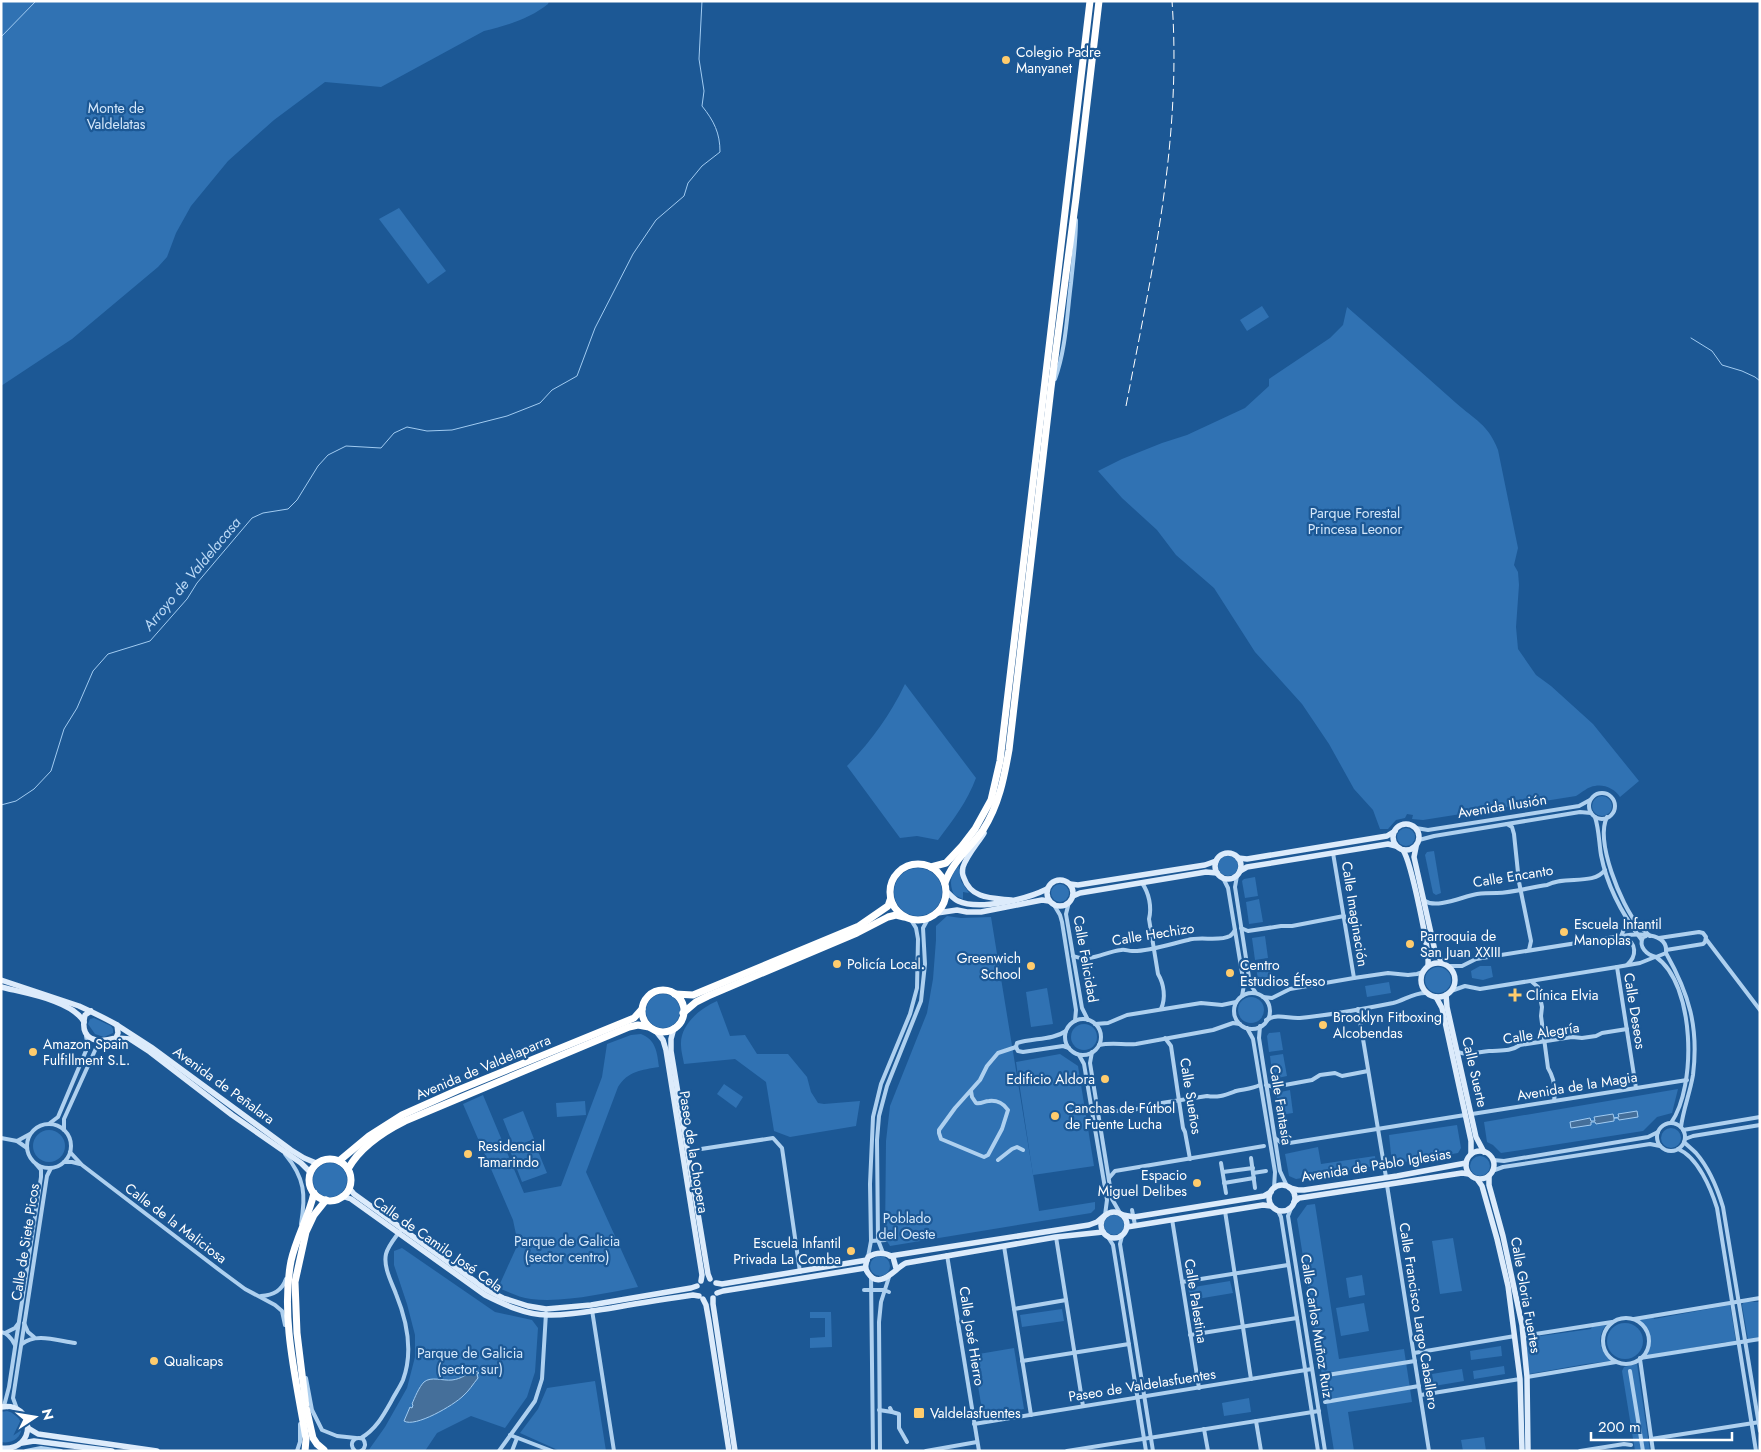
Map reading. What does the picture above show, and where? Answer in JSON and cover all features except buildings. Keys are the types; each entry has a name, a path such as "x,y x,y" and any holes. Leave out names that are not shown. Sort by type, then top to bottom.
{"highway":[{"path":"931,867 946,863 975,829 991,800 1000,761 1090,1"},
{"path":"683,1013 696,1002 708,996 858,933 888,917 896,915 919,921 928,919 937,913 946,899 945,887 949,870 982,831 995,808 1003,782 1009,750 1099,1"},
{"path":"907,918 895,910 890,900 891,881 896,873 912,864 922,864 937,871 945,887"},
{"path":"676,994 683,1006 682,1019 674,1028 662,1032 652,1028 643,1015 642,1009 647,997 652,993 664,990 676,994 693,995 859,926 888,906 890,900"},
{"name":"Avenida de Valdelaparra","path":"339,1161 369,1136 402,1115 634,1018 642,1009"},
{"name":"Avenida de Valdelaparra","path":"348,1169 355,1156 391,1128 405,1120 630,1026 638,1025 652,1028"},
{"path":"327,1159 339,1161 348,1169 351,1178 349,1188 337,1199 326,1200 314,1193 309,1183 310,1172 316,1163 327,1159"},
{"path":"305,1451 306,1439 291,1344 288,1303 291,1262 300,1230 312,1204 314,1193"},
{"path":"325,1450 313,1438 306,1407 296,1333 294,1282 301,1250 314,1214 326,1200"},
{"path":"309,1451 325,1450"}],"main road":[{"path":"995,808 991,823 964,866 962,873 967,886 979,895 1011,900"},
{"path":"945,887 954,899 968,904 983,905 1035,895 1047,889 1055,880 1063,880 1070,884 1078,885 1205,865 1216,861 1221,855 1228,853 1238,858 1247,859 1383,836 1395,831 1404,824 1416,828 1420,835 1414,857 1435,951 1452,971 1455,978 1454,985 1448,993 1436,997 1427,993 1422,987 1421,979 1423,972 1434,963 1445,965"},
{"path":"1395,831 1393,839 1396,846"},
{"path":"937,913 956,910 981,912 1042,900 1062,906 1069,902 1073,896 1080,893 1206,872 1230,879 1247,867 1388,844 1403,850 1407,858 1428,953 1428,966"},
{"path":"1403,850 1416,847"},
{"path":"1238,858 1241,864 1238,874"},
{"path":"1216,861 1217,874"},
{"path":"1070,884 1073,896"},
{"path":"1047,889 1046,893 1052,903"},
{"path":"1,980 91,1011 117,1025 118,1033 116,1038 102,1042 95,1041 85,1031 85,1015 91,1011"},
{"path":"1,987 45,999 72,1009 80,1015 84,1022"},
{"name":"Calle Suerte","path":"1448,993 1469,1115 1471,1154"},
{"name":"Calle Suerte","path":"1436,997 1442,1008 1469,1115 1476,1137 1484,1152"},
{"name":"Avenida de Peñalara","path":"117,1025 151,1047 298,1154 316,1163"},
{"name":"Paseo de la Chopera","path":"652,1028 663,1040 666,1050 702,1275 699,1283 701,1297"},
{"name":"Paseo de la Chopera","path":"674,1028 671,1050 710,1279"},
{"name":"Avenida de Peñalara","path":"116,1038 130,1039 150,1052 232,1115 301,1163 310,1172"},
{"path":"1484,1152 1493,1160 1491,1174 1483,1179 1477,1179 1469,1174 1466,1162 1471,1154 1484,1152"},
{"name":"Avenida de Pablo Iglesias","path":"1288,1187 1304,1190 1466,1162"},
{"name":"Avenida de Pablo Iglesias","path":"1293,1204 1299,1198 1469,1174"},
{"name":"Calle Gloria Fuertes","path":"1491,1174 1489,1185 1503,1236 1523,1336 1527,1377 1528,1451"},
{"name":"Calle Gloria Fuertes","path":"1477,1179 1482,1186 1508,1286 1520,1380 1522,1451"},
{"path":"890,1256 1089,1225 1114,1212 1134,1217 1264,1196 1283,1185 1293,1192 1293,1204 1286,1211 1278,1211 1271,1206 1263,1205 1127,1227"},
{"name":"Calle de Camilo José Cela","path":"349,1188 400,1231"},
{"path":"1271,1206 1269,1201 1272,1190"},
{"name":"Calle de Camilo José Cela","path":"342,1196 351,1199 487,1290 503,1298 546,1312 693,1295 701,1297 715,1295"},
{"path":"1105,1216 1101,1221 1103,1232 1108,1237 1115,1239 1122,1236 1127,1227 1127,1220 1122,1214"},
{"path":"867,1259 865,1268 871,1276 879,1279 889,1277 896,1268 906,1263 1004,1246 1103,1232"},
{"path":"710,1279 722,1284 800,1272 867,1259 874,1254 883,1253 890,1256 896,1262 896,1268"},
{"path":"715,1295 723,1290 865,1268"},
{"name":"Calle de Camilo José Cela","path":"591,1308 692,1288 710,1279"},
{"path":"716,1283 713,1304 735,1451"},
{"path":"701,1297 706,1305 729,1451"},
{"path":"2,1407 17,1409 25,1417 28,1428 22,1443"},
{"path":"28,1428 38,1434 157,1451"},
{"path":"1,1449 9,1449 34,1440 112,1451"}],"street":[{"path":"1493,1160 1504,1160 1648,1137 1658,1132 1663,1125 1671,1123 1677,1115 1687,1080 1689,1045 1684,1010 1678,990 1664,963 1644,950 1644,936 1630,913 1613,876 1605,835 1605,823 1613,811 1614,803 1605,794 1597,794 1590,800 1589,807 1591,813 1595,817 1608,818"},
{"name":"Avenida Ilusión","path":"1416,828 1428,830 1579,806 1590,800"},
{"name":"Avenida Ilusión","path":"1419,840 1580,812 1591,813"},
{"path":"1595,817 1605,870 1612,891 1627,919 1644,936"},
{"path":"1507,824 1512,827 1514,834 1520,889 1531,941 1529,950"},
{"name":"Calle Imaginación","path":"1333,853 1354,978"},
{"name":"Calle Encanto","path":"1424,900 1432,903 1461,899 1468,895 1488,892 1497,893 1547,885 1568,878 1576,880 1597,877 1605,870"},
{"path":"1238,874 1234,887 1250,984 1256,993 1263,997 1272,998 1290,990 1354,978 1388,973 1408,975 1423,972"},
{"path":"1223,878 1228,888 1236,930 1244,984 1242,996"},
{"path":"1142,883 1147,891 1154,947 1165,1001 1161,1009"},
{"name":"Calle Felicidad","path":"1069,902 1066,914 1082,1009 1088,1020"},
{"name":"Calle Felicidad","path":"1052,903 1062,922 1076,1010 1075,1021"},
{"path":"1241,928 1248,931 1292,926 1344,916"},
{"path":"867,1259 871,1241 870,1184 873,1117 882,1084 910,1014 917,988 918,939 916,928 907,918"},
{"path":"883,1253 878,1241 877,1139 879,1116 887,1086 921,1001 925,964 923,928 928,919"},
{"path":"1621,936 1627,919"},
{"name":"Calle Hechizo","path":"1073,956 1082,960 1123,950 1132,951 1188,940 1230,936 1236,930"},
{"path":"1445,965 1462,966 1476,959 1621,936 1659,938 1700,932 1705,935 1706,939 1760,1010"},
{"path":"1621,936 1628,939 1634,948 1634,956 1627,965"},
{"path":"1659,938 1663,942 1666,952 1682,982 1688,1002 1695,1044 1693,1074 1682,1129 1684,1140 1707,1168 1718,1191 1726,1222 1760,1431"},
{"path":"1448,993 1465,986 1480,989 1640,963 1666,952 1703,944 1706,939"},
{"name":"Calle Deseos","path":"1617,967 1636,1088"},
{"path":"1532,980 1538,987 1542,1007 1540,1016 1555,1092 1554,1101"},
{"path":"1099,1045 1111,1043 1136,1044 1213,1030 1233,1023 1253,1028 1277,1016 1302,1018 1396,1002 1420,992 1427,993"},
{"path":"1240,1024 1235,1017 1234,1009 1236,1002 1242,996 1256,993"},
{"path":"1263,997 1269,1008 1266,1020"},
{"path":"971,1091 976,1103 982,1104 989,1101 1003,1104 1008,1110 1002,1129 988,1156 984,1157 943,1141 939,1130 945,1119 980,1080 987,1066 998,1053 1016,1047 1017,1043 1025,1040 1061,1034 1075,1021 1088,1020 1096,1024 1108,1023 1127,1015 1161,1009 1201,1003 1222,1005 1236,1002"},
{"path":"1358,1009 1386,1177"},
{"path":"1016,1047 1018,1051 1023,1052 1063,1046 1086,1056 1099,1045 1101,1034 1096,1024"},
{"name":"Calle Fantasía","path":"1260,1026 1258,1038 1274,1138 1280,1172 1288,1187"},
{"name":"Calle Fantasía","path":"1247,1028 1253,1039 1275,1174 1272,1190"},
{"name":"Calle Alegría","path":"1458,1052 1466,1054 1491,1051 1500,1052 1514,1049 1520,1045 1572,1037 1596,1036 1602,1033 1627,1029"},
{"path":"48,1124 58,1117 88,1046 85,1031"},
{"path":"1066,1031 1066,1043 1069,1048"},
{"name":"Calle Sueños","path":"1165,1038 1171,1046 1178,1100 1190,1159"},
{"path":"64,1130 64,1119 97,1046 102,1042"},
{"path":"1092,1052 1090,1063 1112,1199 1122,1214"},
{"path":"1079,1054 1084,1064 1107,1200 1105,1216"},
{"path":"1266,1084 1274,1087 1312,1080 1320,1075 1334,1073 1342,1076 1368,1071"},
{"name":"Avenida de la Magia","path":"1284,1144 1687,1080"},
{"path":"1098,1109 1106,1112 1132,1110 1178,1100 1228,1095 1260,1085"},
{"path":"1671,1123 1682,1129 1760,1116"},
{"path":"1,1138 17,1141 27,1148 32,1160 36,1164 46,1168 51,1168 64,1162 70,1152 70,1140 64,1130 54,1124 38,1127 17,1141"},
{"path":"1678,1149 1684,1140 1693,1136 1760,1125"},
{"path":"1658,1132 1657,1142 1660,1146 1666,1151 1678,1149 1683,1151 1692,1160 1712,1192 1720,1223 1756,1451"},
{"path":"27,1148 30,1134"},
{"path":"688,1151 773,1138 778,1143 782,1148 800,1272"},
{"path":"1274,1138 1284,1144 1277,1154"},
{"path":"1109,1178 1115,1171 1264,1146 1269,1140"},
{"path":"1491,1174 1505,1167 1650,1144 1660,1146"},
{"path":"1264,1146 1271,1153"},
{"path":"998,1160 1012,1148 1017,1147 1023,1150"},
{"path":"282,1150 296,1169 302,1183 304,1196 300,1230"},
{"name":"Calle de la Maliciosa","path":"70,1152 82,1165 222,1272 279,1308 284,1318 291,1344"},
{"path":"1251,1158 1255,1188"},
{"name":"Calle de la Maliciosa","path":"64,1162 82,1165"},
{"path":"1221,1163 1226,1193"},
{"name":"Calle de Siete Picos","path":"2,1407 9,1387 16,1346 41,1177 41,1170 36,1164"},
{"path":"1107,1165 1115,1171"},
{"name":"Calle de Siete Picos","path":"17,1409 13,1398 47,1176 51,1168"},
{"path":"1223,1172 1266,1171"},
{"path":"1224,1182 1254,1178"},
{"name":"Calle Francisco Largo Caballero","path":"1387,1185 1429,1451"},
{"name":"Calle Carlos Muñoz Ruiz","path":"1293,1204 1288,1216 1325,1451"},
{"path":"1132,1210 1135,1225"},
{"path":"1224,1211 1251,1379"},
{"name":"Calle Carlos Muñoz Ruiz","path":"1278,1211 1281,1217 1318,1451"},
{"name":"Calle Palestina","path":"1172,1219 1199,1388"},
{"path":"355,1451 351,1443 378,1425 402,1381 407,1362 408,1342 403,1309 386,1265 386,1254 400,1231"},
{"path":"1122,1236 1121,1248 1153,1451"},
{"path":"1108,1237 1113,1245 1146,1451"},
{"path":"1056,1238 1083,1406"},
{"path":"871,1241 885,1240"},
{"path":"1004,1246 1031,1415"},
{"name":"Calle José Hierro","path":"947,1255 979,1451"},
{"path":"258,1296 274,1294 280,1289 284,1284 291,1262"},
{"path":"1182,1282 1288,1265"},
{"path":"871,1276 873,1451"},
{"path":"880,1451 879,1322 884,1290 889,1277"},
{"path":"864,1290 884,1290 889,1292"},
{"path":"1523,1336 1612,1322 1621,1318 1633,1319 1760,1298"},
{"path":"1014,1309 1066,1300"},
{"path":"591,1308 614,1451"},
{"path":"499,1451 535,1401 542,1379 546,1312"},
{"path":"1190,1334 1297,1318"},
{"path":"1633,1319 1639,1322 1647,1333 1648,1347 1640,1359 1653,1451"},
{"path":"3,1332 15,1328 19,1322"},
{"path":"1612,1322 1607,1327 1602,1340 1606,1353 1616,1362"},
{"path":"24,1323 28,1332 34,1337"},
{"path":"3,1332 12,1339 16,1346"},
{"path":"296,1333 312,1410 322,1430 329,1434 358,1438 364,1441 365,1445 361,1451"},
{"path":"1414,1353 1515,1336"},
{"path":"21,1345 27,1339 34,1337 74,1343"},
{"path":"1527,1377 1616,1362 1629,1364 1640,1359 1760,1339"},
{"path":"1022,1361 1129,1344"},
{"path":"1321,1376 1415,1361"},
{"name":"Paseo de Valdelasfuentes","path":"974,1424 1312,1369"},
{"path":"1630,1371 1643,1451"},
{"path":"1421,1395 1520,1380"},
{"path":"1325,1402 1419,1386"},
{"path":"297,1451 301,1432 298,1393"},
{"path":"880,1410 891,1410 899,1414 899,1428 907,1442"},
{"path":"1066,1451 1090,1449 1144,1438 1319,1411"},
{"path":"1256,1421 1261,1451"},
{"path":"1651,1439 1759,1422"},
{"path":"1204,1429 1208,1451"},
{"path":"510,1435 552,1451"},
{"path":"512,1451 517,1438"},
{"path":"926,1451 977,1442"},
{"path":"1580,1451 1630,1442"},
{"path":"73,1446 85,1451"},
{"path":"26,1451 41,1448 61,1451"}],"green space":[{"name":"Monte de Valdelatas","path":"1,1 549,1 548,4 534,13 509,24 484,31 381,87 325,82 274,120 228,161 191,206 176,233 167,257 158,267 72,339 1,386"},
{"path":"399,208 446,271 428,284 379,219"},
{"path":"1262,306 1269,317 1247,331 1240,320"},
{"name":"Parque Forestal Princesa Leonor","path":"1347,307 1480,423 1494,441 1498,450 1518,548 1514,565 1518,572 1519,585 1516,627 1518,649 1536,675 1593,724 1639,781 1620,797 1609,788 1593,786 1576,796 1423,820 1412,819 1413,815 1407,814 1405,818 1396,820 1388,829 1380,829 1373,810 1354,789 1329,744 1302,704 1255,652 1214,588 1176,555 1157,530 1122,498 1098,471 1122,459 1187,435 1245,408 1269,386 1269,379 1330,338 1343,325"},
{"path":"905,684 976,778 964,803 938,840 917,836 900,838 847,766 879,728"},
{"path":"1602,796 1609,799 1612,806 1609,813 1602,816 1595,813 1592,806 1595,799"},
{"path":"1406,828 1412,831 1415,837 1412,843 1406,846 1400,843 1397,837 1400,831"},
{"path":"1434,851 1441,893 1436,895 1433,893 1425,855 1427,852"},
{"path":"1228,856 1235,859 1238,866 1235,873 1228,876 1221,873 1218,866 1221,859"},
{"path":"959,866 961,881 969,893 963,892 963,899 954,895 951,887 952,876"},
{"path":"913,868 923,868 935,875 942,887 942,897 935,909 923,916 913,916 905,912 898,905 894,897 894,887 898,879 905,872"},
{"path":"1255,877 1258,896 1245,898 1242,881"},
{"path":"1056,884 1064,884 1069,889 1067,900 1056,902 1051,897 1051,889"},
{"path":"1259,899 1263,922 1249,924 1246,902"},
{"name":"Poblado del Oeste","path":"947,916 961,918 991,917 1039,1211 1095,1202 1095,1209 1091,1213 890,1246 885,1238 886,1141 890,1106 927,1013 933,979 936,926"},
{"path":"1265,936 1268,958 1255,960 1252,938"},
{"path":"1269,962 1272,981 1260,983 1258,982 1256,964"},
{"path":"1480,966 1491,966 1493,977 1483,980 1472,978 1471,971"},
{"path":"1438,967 1447,971 1451,980 1447,989 1438,993 1429,989 1425,980 1429,971"},
{"path":"1389,982 1391,993 1367,997 1365,986"},
{"path":"1047,988 1053,1024 1031,1027 1026,992"},
{"path":"663,994 675,999 680,1011 675,1023 663,1028 651,1023 646,1011 651,999"},
{"path":"1251,997 1260,1001 1264,1010 1260,1019 1251,1023 1242,1019 1238,1010 1242,1001"},
{"path":"717,1001 730,1036 745,1035 757,1054 788,1054 807,1077 811,1092 818,1103 860,1101 856,1126 790,1137 774,1131 766,1082 735,1059 684,1064 681,1045 684,1030 698,1012"},
{"path":"94,1018 111,1026 113,1033 104,1037 95,1034 88,1024 90,1019"},
{"path":"1084,1024 1093,1028 1097,1037 1093,1046 1084,1050 1075,1046 1071,1037 1075,1028"},
{"path":"1280,1032 1283,1050 1269,1052 1267,1036 1269,1033"},
{"name":"Parque de Galicia (sector centro)","path":"641,1034 653,1043 659,1067 631,1074 618,1087 586,1172 638,1287 557,1300 531,1299 498,1288 518,1244 513,1220 463,1104 483,1095 524,1193 561,1186 602,1077 607,1044 631,1035"},
{"name":"Canchas de Fútbol de Fuente Lucha","path":"1060,1054 1078,1066 1094,1166 1033,1175 1016,1062"},
{"path":"1283,1054 1287,1076 1273,1079 1270,1056"},
{"path":"724,1084 743,1097 736,1108 717,1094"},
{"path":"1678,1089 1672,1113 1657,1117 1643,1131 1501,1153 1487,1142 1484,1122"},
{"path":"1290,1090 1293,1113 1280,1115 1276,1093"},
{"path":"585,1101 586,1115 557,1117 556,1103"},
{"path":"523,1111 534,1139 514,1147 503,1119"},
{"path":"1457,1125 1461,1148 1458,1153 1392,1164 1389,1135"},
{"path":"1671,1128 1678,1131 1681,1138 1678,1145 1671,1148 1664,1145 1661,1138 1664,1131"},
{"path":"49,1130 55,1131 60,1135 64,1140 64,1152 60,1157 55,1161 49,1162 43,1161 38,1157 34,1152 33,1146 34,1140 38,1135 43,1131"},
{"path":"535,1144 547,1173 522,1182 517,1169 541,1159 516,1168 511,1153"},
{"path":"1318,1147 1321,1164 1375,1156 1376,1166 1296,1179 1289,1176 1285,1154"},
{"path":"1480,1156 1487,1159 1490,1166 1487,1173 1480,1176 1473,1173 1470,1166 1473,1159"},
{"path":"330,1163 337,1164 342,1168 346,1173 346,1187 342,1192 337,1196 330,1197 323,1196 318,1192 314,1187 313,1180 314,1173 318,1168 323,1164"},
{"path":"1315,1204 1339,1359 1404,1349 1412,1402 1348,1412 1354,1451 1334,1451 1297,1219 1307,1205"},
{"path":"1114,1215 1121,1218 1124,1225 1121,1232 1114,1235 1107,1232 1104,1225 1107,1218"},
{"path":"1453,1238 1462,1291 1440,1294 1432,1241"},
{"name":"Parque de Galicia (sector sur)","path":"402,1248 495,1312 532,1320 538,1328 535,1372 527,1397 505,1428 471,1416 437,1433 425,1451 368,1451 385,1427 407,1388 415,1357 415,1335 394,1265 394,1251"},
{"path":"880,1256 887,1259 890,1266 887,1273 880,1276 873,1273 870,1266 873,1259"},
{"path":"1362,1275 1365,1295 1349,1298 1346,1278"},
{"path":"1230,1281 1233,1293 1191,1300 1188,1288"},
{"path":"1744,1302 1760,1302 1760,1337 1748,1339 1742,1305"},
{"path":"1364,1303 1369,1331 1341,1336 1336,1308"},
{"path":"1730,1305 1736,1342 1726,1342 1645,1356 1648,1351 1650,1336 1639,1320"},
{"path":"1062,1309 1064,1321 1022,1327 1020,1315"},
{"path":"810,1312 831,1312 832,1347 810,1348 810,1338 825,1337 825,1318 810,1318"},
{"path":"1625,1323 1638,1328 1643,1341 1638,1354 1625,1359 1612,1354 1607,1341 1612,1328"},
{"path":"1606,1325 1600,1339 1604,1353 1611,1361 1529,1374 1526,1338 1591,1329 1592,1327"},
{"path":"1501,1346 1502,1356 1471,1360 1470,1351"},
{"path":"1014,1348 1024,1409 983,1416 973,1355"},
{"path":"1637,1364 1650,1451 1635,1451 1622,1371 1624,1367"},
{"path":"1504,1366 1505,1374 1474,1379 1473,1371"},
{"path":"1462,1369 1464,1381 1434,1386 1432,1374"},
{"path":"595,1381 606,1451 560,1451 520,1433 538,1409 547,1388"},
{"path":"1249,1398 1251,1412 1224,1416 1222,1403"},
{"path":"7,1411 19,1419 21,1430 15,1440 1,1442 1,1412"},
{"path":"1484,1437 1486,1451 1463,1451 1461,1440"}],"shaded area":[{"path":"1637,1111 1638,1117 1619,1120 1614,1118 1619,1117 1618,1114"},
{"path":"1613,1114 1614,1121 1596,1124 1591,1122 1591,1125 1571,1128 1570,1122 1590,1118 1591,1121 1595,1121 1594,1117"},
{"path":"473,1369 479,1373 477,1374 478,1378 458,1400 425,1419 404,1421 410,1407 412,1408 417,1392 424,1382 434,1379 455,1379 464,1376"}],"waterway":[{"path":"1,37 36,1"},
{"name":"Arroyo de Valdelacasa","path":"1,805 16,801 34,789 51,771 64,729 77,708 93,671 108,654 150,641 187,599 197,583 252,518 263,513 288,509 297,500 318,466 328,455 346,446 381,448 394,433 407,427 427,431 452,430 507,416 540,403 552,390 577,376 595,328 633,254 656,220 684,196 688,183 702,166 720,152 716,128 702,106 704,91 699,59 702,1"},
{"path":"1691,338 1712,351 1722,365 1742,371 1760,381"}],"railway":[{"path":"1126,406 1155,255 1169,155 1174,53 1172,1"}],"place":[{"name":"Colegio Padre Manyanet","path":"1006,60"},
{"name":"Escuela Infantil Manoplas","path":"1564,932"},
{"name":"Parroquia de San Juan XXIII","path":"1410,944"},
{"name":"Policía Local.","path":"837,964"},
{"name":"Greenwich School","path":"1031,966"},
{"name":"Centro Estudios Éfeso","path":"1230,973"},
{"name":"Clínica Elvia","path":"1515,995"},
{"name":"Brooklyn Fitboxing Alcobendas","path":"1323,1025"},
{"name":"Amazon Spain Fulfillment S.L.","path":"33,1052"},
{"name":"Edificio Aldora","path":"1105,1079"},
{"name":"Canchas de Fútbol de Fuente Lucha","path":"1055,1116"},
{"name":"Residencial Tamarindo","path":"468,1154"},
{"name":"Espacio Miguel Delibes","path":"1197,1183"},
{"name":"Escuela Infantil Privada La Comba","path":"851,1251"},
{"name":"Qualicaps","path":"154,1361"},
{"name":"Valdelasfuentes","path":"919,1413"}]}
